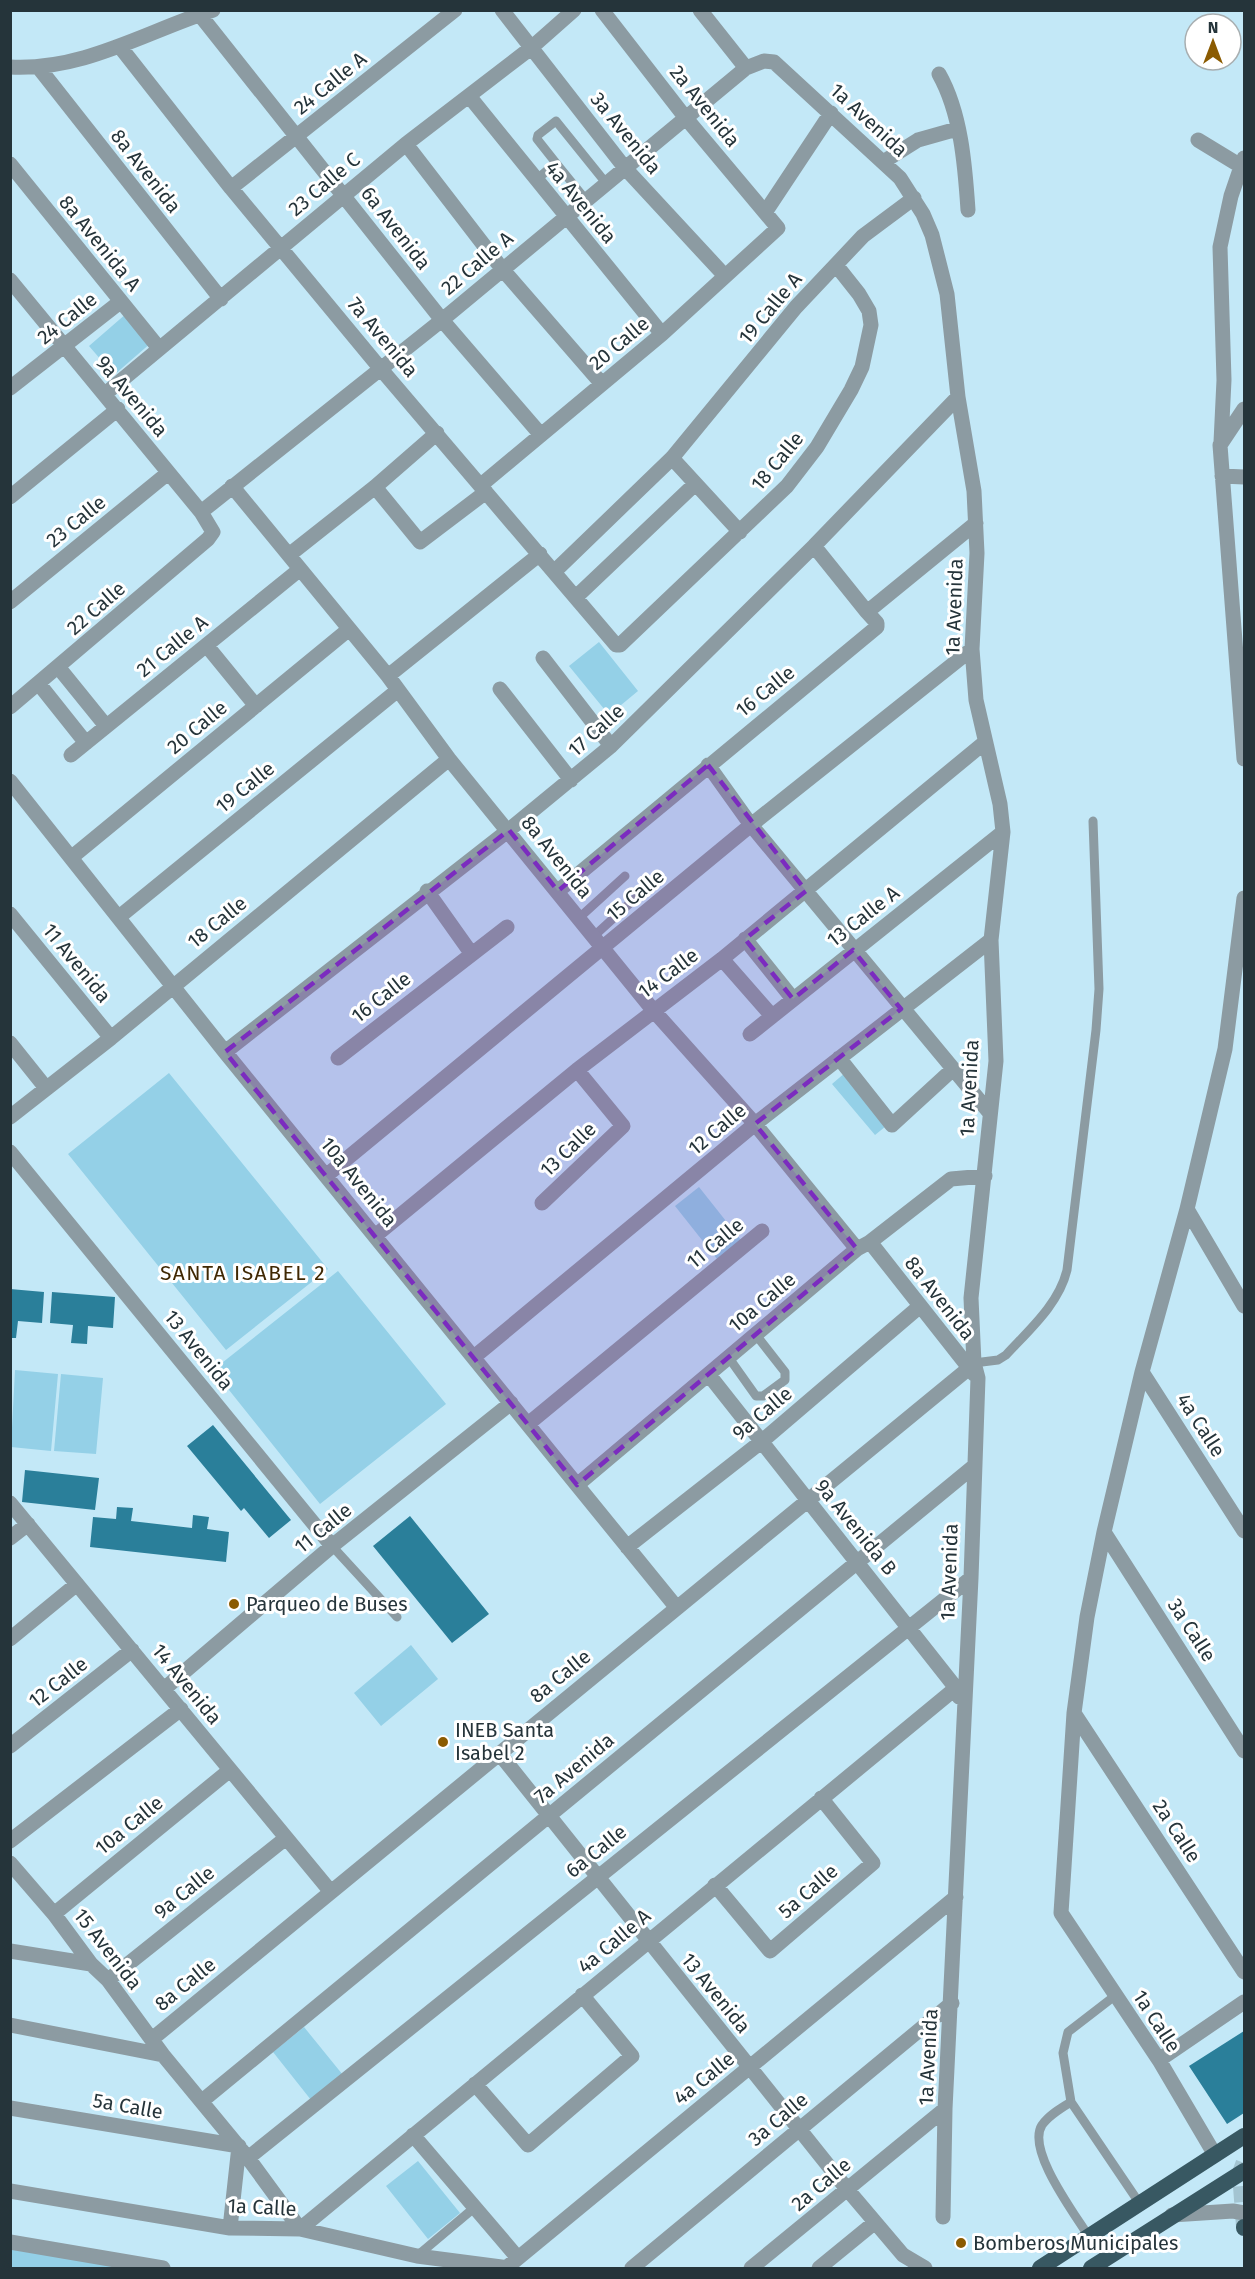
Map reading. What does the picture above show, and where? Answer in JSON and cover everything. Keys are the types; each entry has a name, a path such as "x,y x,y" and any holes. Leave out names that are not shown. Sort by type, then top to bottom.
{"highway":[{"path":"1040,2268 1245,2136"},
{"path":"1091,2268 1245,2171"}],"street":[{"name":"24 Calle A","path":"231,188 455,10"},
{"name":"3a Avenida","path":"502,10 625,168 725,276"},
{"name":"23 Calle C","path":"105,394 158,347 221,299 405,144 531,48 574,10"},
{"name":"2a Avenida","path":"602,10 685,117 779,226"},
{"path":"700,10 746,68"},
{"name":"6a Avenida","path":"206,13 296,137 442,320 541,435"},
{"path":"10,67 39,68 121,48 206,13"},
{"name":"7a Avenida","path":"121,48 231,188 380,368 555,571 614,644 620,645"},
{"name":"1a Avenida","path":"746,68 764,61 774,62 900,178 914,198 932,235 947,294 958,397 974,490 976,523 972,649 976,700 984,743 1000,804 1003,832 991,940 996,1061 971,1298 974,1370 971,1578 963,1709 952,2003 945,2109 943,2217"},
{"name":"8a Avenida","path":"39,68 221,299"},
{"name":"22 Calle A","path":"201,512 442,320 746,68"},
{"path":"939,74 948,89 957,129 968,210"},
{"name":"4a Avenida","path":"469,96 662,334"},
{"path":"766,211 831,113"},
{"path":"883,162 918,140 957,129"},
{"path":"1198,140 1244,164 1220,247 1224,369 1220,445 1245,759"},
{"path":"405,144 503,270 602,384"},
{"name":"8a Avenida A","path":"10,164 158,347"},
{"name":"19 Calle A","path":"555,571 672,458 796,307 863,236 914,198"},
{"name":"20 Calle","path":"375,487 420,542 483,489 541,435 662,334 777,231 779,226"},
{"name":"18 Calle","path":"620,645 787,486 817,447 862,367 870,340 869,311 836,265"},
{"name":"9a Avenida","path":"10,280 201,512 213,529 208,539"},
{"name":"24 Calle","path":"10,388 120,302"},
{"name":"17 Calle","path":"225,1052 427,891 509,830 611,746 814,546 958,397"},
{"path":"10,497 118,409"},
{"path":"1220,445 1245,409"},
{"path":"289,555 375,487 436,433"},
{"path":"672,458 694,485 740,532"},
{"name":"23 Calle","path":"11,599 168,472"},
{"path":"1222,476 1245,477"},
{"path":"576,597 694,485"},
{"name":"8a Avenida","path":"232,486 388,676 449,759 653,1010 974,1370"},
{"path":"814,546 867,612 976,523"},
{"name":"22 Calle","path":"10,707 59,668 208,539"},
{"path":"388,676 540,554"},
{"name":"21 Calle A","path":"71,754 300,570"},
{"name":"16 Calle","path":"558,891 876,627 877,623 867,612"},
{"name":"20 Calle","path":"72,857 348,630"},
{"path":"207,646 256,706"},
{"name":"15 Calle","path":"327,1175 599,942 752,825 972,649"},
{"path":"543,658 611,746"},
{"path":"59,668 106,726"},
{"path":"39,684 86,742"},
{"path":"500,689 571,780"},
{"name":"19 Calle","path":"119,917 398,690"},
{"name":"14 Calle","path":"375,1236 578,1070 806,891 984,743"},
{"name":"18 Calle","path":"10,1117 111,1038 449,759"},
{"path":"708,765 752,825 853,950 989,1112"},
{"name":"10a Avenida","path":"10,781 225,1052 677,1608"},
{"name":"13 Calle A","path":"750,1034 1003,832"},
{"path":"427,891 471,953"},
{"path":"1074,1713 1087,1617 1104,1532 1142,1372 1187,1209 1225,1049 1245,898"},
{"name":"11 Avenida","path":"10,914 111,1038"},
{"name":"16 Calle","path":"338,1058 507,927"},
{"path":"745,939 793,999"},
{"name":"12 Calle","path":"474,1357 755,1124 991,940"},
{"path":"722,959 772,1016"},
{"path":"10,1042 46,1088"},
{"path":"839,1058 892,1125 952,1070"},
{"name":"13 Calle","path":"542,1203 622,1126 578,1070"},
{"name":"13 Avenida","path":"10,1152 332,1546"},
{"name":"10a Calle","path":"577,1485 864,1245 951,1179 985,1176"},
{"path":"1187,1209 1245,1306"},
{"name":"11 Calle","path":"528,1424 762,1231"},
{"name":"9a Calle","path":"627,1546 761,1442 919,1307"},
{"name":"8a Calle","path":"152,2039 808,1500 974,1370"},
{"name":"4a Calle","path":"1142,1372 1245,1532"},
{"name":"9a Avenida B","path":"709,1375 909,1626 956,1688 963,1709"},
{"name":"11 Calle","path":"164,1689 332,1546 511,1403"},
{"name":"7a Avenida","path":"202,2101 973,1467"},
{"name":"14 Avenida","path":"10,1503 331,1892"},
{"path":"10,1538 28,1524"},
{"name":"3a Calle","path":"1104,1532 1245,1751"},
{"name":"6a Calle","path":"244,2152 598,1876 971,1578"},
{"path":"10,1639 77,1584"},
{"name":"12 Calle","path":"10,1746 132,1650"},
{"name":"4a Calle A","path":"300,2229 956,1688"},
{"path":"10,1841 181,1710"},
{"name":"1a Calle","path":"1074,1713 1061,1913 1159,2060 1215,2155"},
{"name":"2a Calle","path":"1074,1713 1245,1972"},
{"name":"13 Avenida","path":"499,1753 904,2262 925,2268"},
{"name":"10a Calle","path":"54,1914 230,1770"},
{"name":"5a Calle","path":"715,1885 771,1951 873,1863 821,1798"},
{"name":"9a Calle","path":"108,1980 286,1838"},
{"name":"15 Avenida","path":"12,1867 54,1914 91,1964 108,1980 163,2055 244,2152 300,2229"},
{"name":"4a Calle","path":"514,2263 956,1896"},
{"path":"10,1951 91,1964"},
{"path":"475,2084 528,2145 632,2056 582,1995"},
{"path":"1159,2060 1245,2002"},
{"name":"3a Calle","path":"632,2268 952,2003"},
{"path":"10,2025 163,2055"},
{"name":"5a Calle","path":"10,2108 244,2152"},
{"name":"2a Calle","path":"751,2268 945,2109"},
{"path":"412,2135 474,2208 514,2263"},
{"path":"230,2228 244,2152"},
{"name":"1a Calle","path":"10,2191 230,2228 300,2229 417,2256 506,2268 514,2263"},
{"path":"1172,2215 1233,2211 1245,2213"},
{"path":"819,2268 874,2223"},
{"path":"10,2242 163,2268"}],"lane":[{"path":"586,200 537,139 538,135 556,121 606,183"},
{"path":"536,180 556,163"},
{"path":"974,1370 1006,1355 1052,1302 1065,1281 1099,989 1093,821"},
{"path":"579,918 625,876"},
{"path":"599,942 640,894"},
{"path":"729,1358 756,1396 763,1396 784,1380 785,1372 756,1335"},
{"path":"332,1546 397,1617"},
{"path":"1116,1995 1068,2032 1063,2054 1071,2102 1140,2204"},
{"path":"1071,2102 1056,2110 1041,2126 1038,2147 1045,2164 1089,2237"},
{"path":"417,2256 474,2208"}],"highlighted area":[{"path":"708,765 806,891 745,939 793,999 853,950 901,1009 755,1124 857,1249 577,1485 225,1052 509,830 558,891"}],"shaded area":[{"path":"127,313 152,342 114,375 89,346"},
{"path":"599,642 638,691 609,715 569,666"},
{"path":"853,1066 896,1118 875,1135 832,1084"},
{"path":"169,1073 328,1269 226,1350 68,1154"},
{"path":"699,1187 741,1240 717,1259 675,1206"},
{"path":"338,1271 446,1404 320,1504 213,1370"},
{"path":"15,1370 58,1374 51,1451 11,1447"},
{"path":"61,1374 103,1378 96,1454 54,1451"},
{"path":"411,1645 438,1679 381,1726 354,1693"},
{"path":"304,2027 347,2080 315,2105 273,2052"},
{"path":"418,2161 460,2213 428,2239 386,2186"},
{"path":"11,2242 163,2268 11,2268"}],"building":[{"path":"10,1289 44,1292 42,1323 18,1321 16,1338 10,1338"},
{"path":"52,1292 115,1297 113,1328 88,1326 87,1344 71,1343 73,1325 50,1323"},
{"path":"213,1425 291,1520 269,1538 244,1508 241,1511 187,1446"},
{"path":"25,1470 99,1478 95,1510 22,1502"},
{"path":"117,1507 133,1508 131,1521 192,1528 193,1515 209,1517 207,1529 229,1532 226,1562 90,1547 93,1517 116,1519"},
{"path":"410,1516 489,1614 452,1643 373,1546"},
{"path":"1244,2031 1244,2113 1227,2124 1189,2066"}],"tunnel":[{"path":"1244,2162 1240,2173 1244,2226"}],"place":[{"name":"Parqueo de Buses","path":"234,1604"},
{"name":"INEB Santa Isabel 2","path":"443,1742"},
{"name":"Bomberos Municipales","path":"961,2243"}],"district":[{"name":"SANTA ISABEL 2","path":"243,1273"}]}
